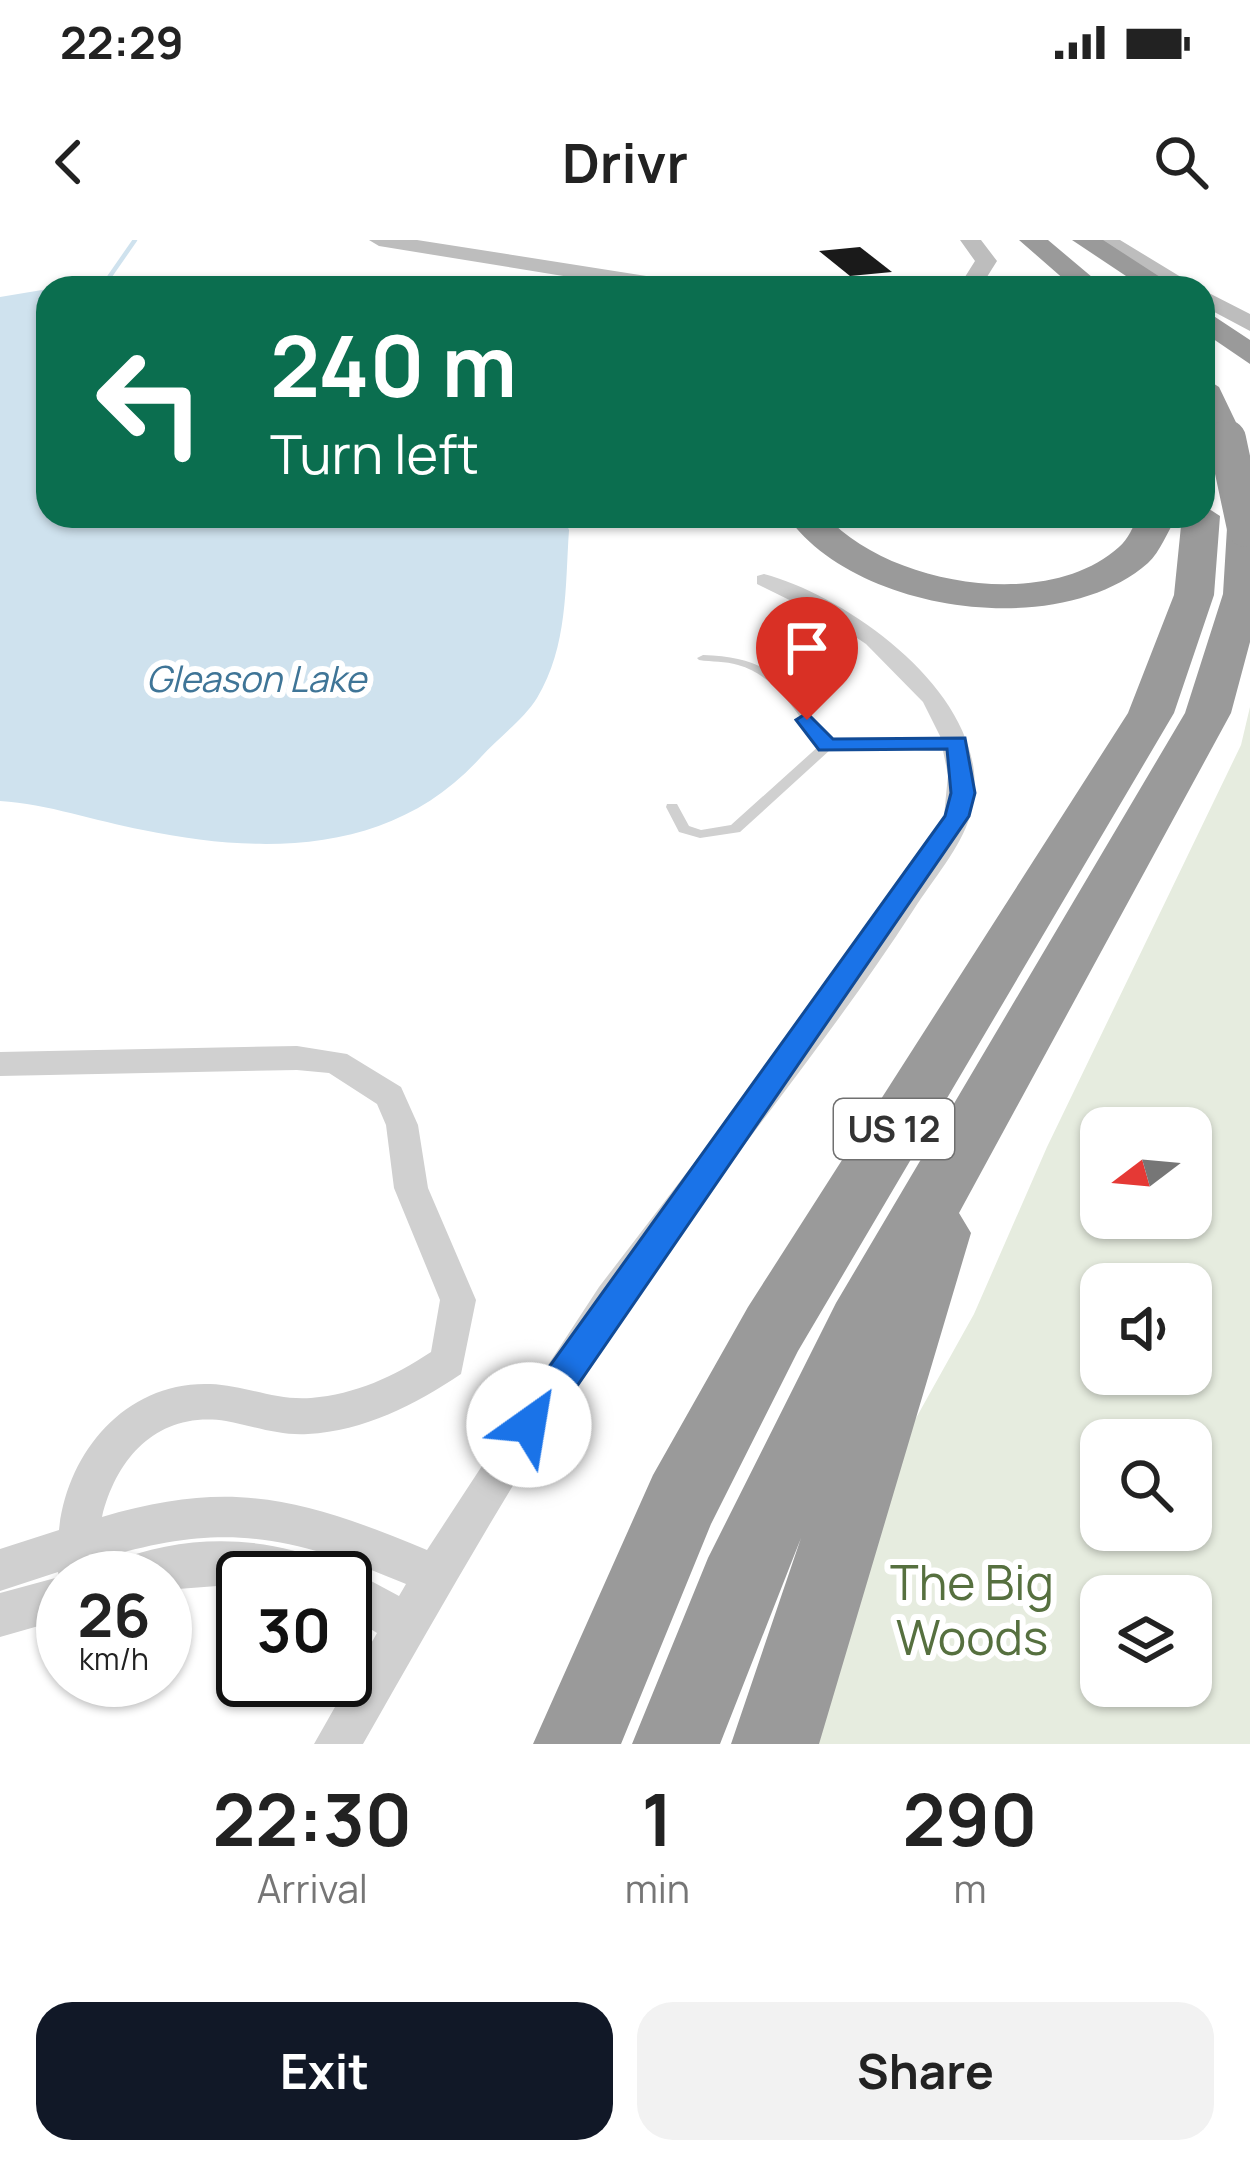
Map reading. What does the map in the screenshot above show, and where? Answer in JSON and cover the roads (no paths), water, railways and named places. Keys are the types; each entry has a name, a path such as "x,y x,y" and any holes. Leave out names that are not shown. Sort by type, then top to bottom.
{"highway":[{"path":"1060,240 1106,276"},
{"path":"1084,240 1142,276"},
{"path":"1014,247 1068,276"},
{"path":"1215,321 1250,340"},
{"path":"1215,324 1250,355"},
{"name":"US 12","path":"676,1744 737,1587 820,1406 1208,712 1244,593 1215,445"},
{"path":"815,528 825,542 879,572 953,591 1019,594 1110,575 1143,547 1152,528"},
{"name":"US 12","path":"577,1744 672,1522 773,1330 1151,713 1194,595 1210,528"},
{"path":"776,1743 848,1504 905,1352 958,1155"}],"street":[{"path":"379,240 603,276"},
{"path":"970,240 982,254 985,269 979,276"},
{"path":"1105,240 1167,276"},
{"path":"1215,304 1250,324"},
{"path":"337,1744 552,1388 939,848 963,793 958,742 936,704 884,649 818,600 764,580"},
{"path":"0,1064 297,1058 336,1062 390,1096 402,1125 411,1188 458,1300 448,1362 392,1400 308,1417 196,1401 143,1416 110,1445 87,1484 79,1551"},
{"path":"102,1551 151,1527 229,1514 295,1522 436,1575"},
{"path":"0,1570 36,1567"},
{"path":"0,1615 36,1605"},
{"path":"372,1605 406,1625"}],"lane":[{"path":"703,658 731,657 768,670 827,746"},
{"path":"671,807 684,829 700,834 735,829 827,746 958,742"}],"water":[{"name":"Gleason Lake","path":"36,291 36,528 568,528 560,637 537,698 446,789 408,813 367,830 324,840 280,844 189,838 0,801 0,297"}],"waterway":[{"path":"110,276 135,240"}],"park label":[{"name":"The Big Woods","path":"972,1610"}]}
